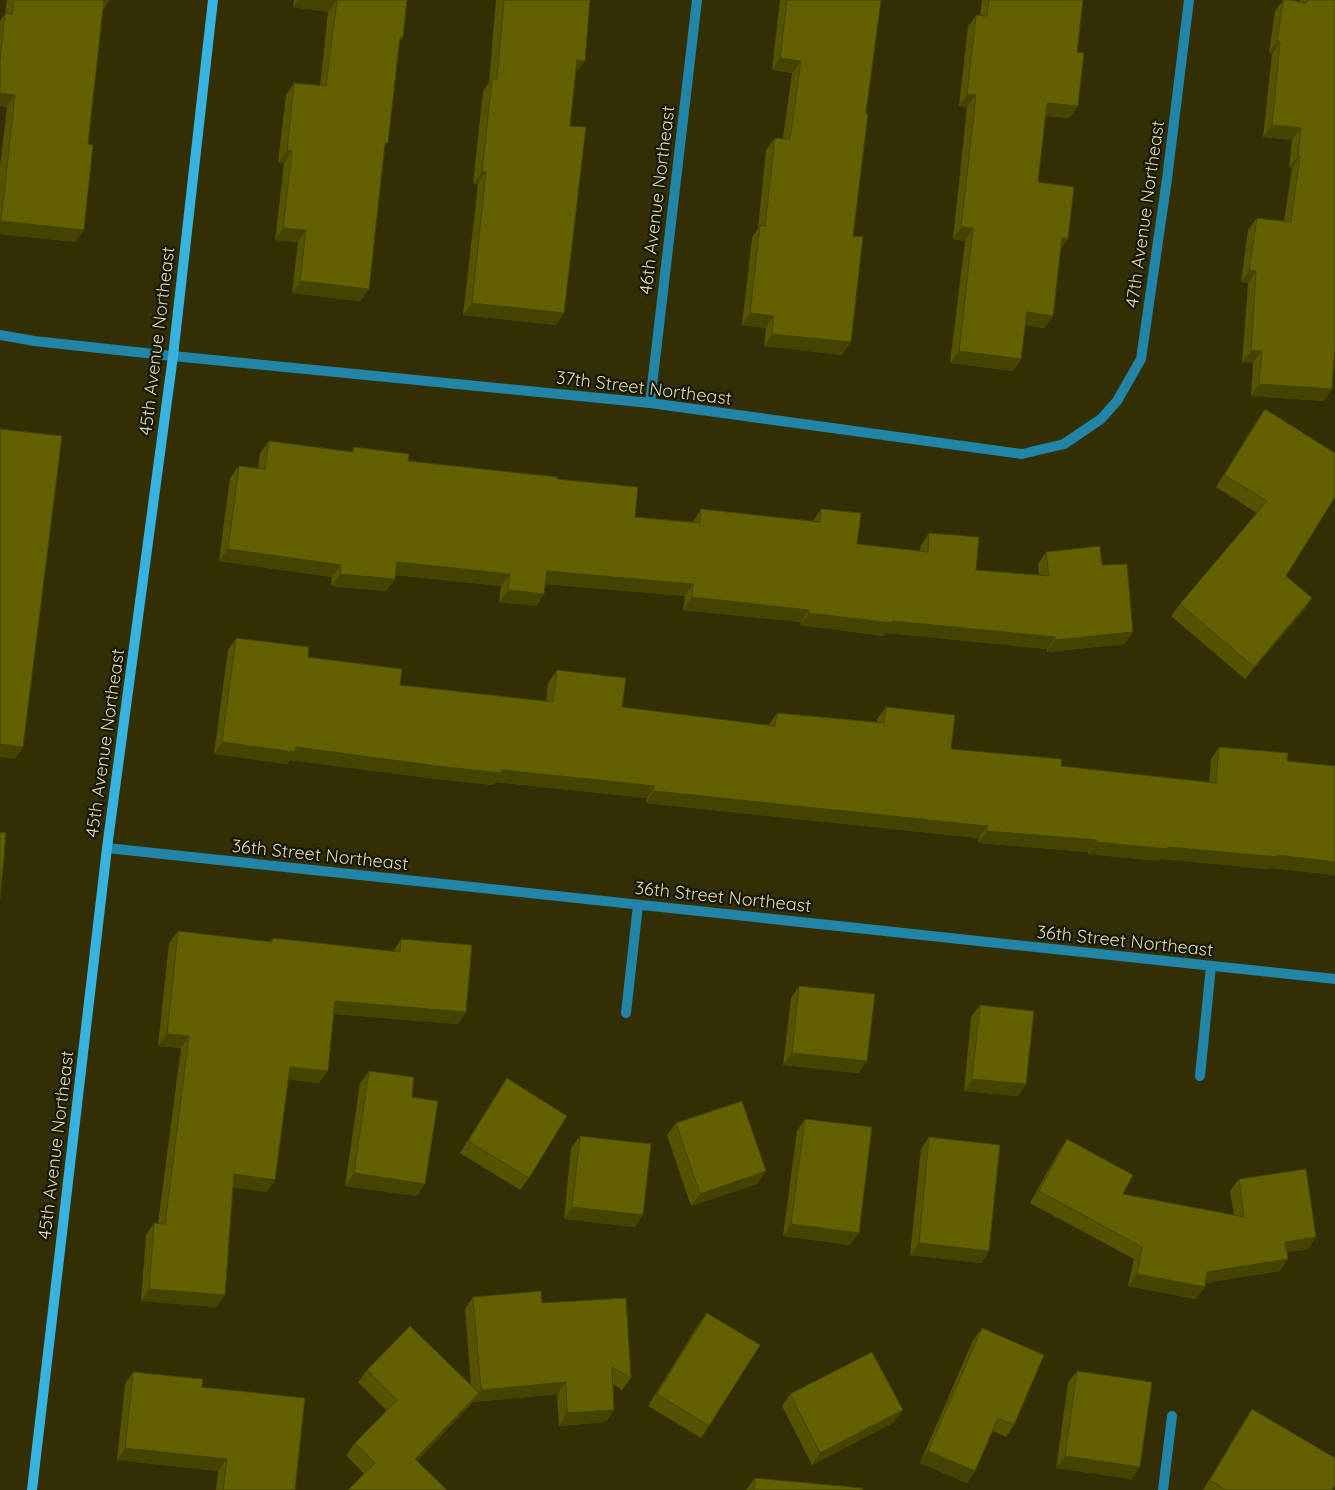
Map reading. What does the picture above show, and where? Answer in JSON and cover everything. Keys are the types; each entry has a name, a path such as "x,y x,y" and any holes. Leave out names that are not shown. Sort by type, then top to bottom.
{"street":[{"name":"45th Avenue Northeast","path":"32,1490 107,848 173,356 213,0"},
{"name":"46th Avenue Northeast","path":"650,403 697,0"},
{"name":"47th Avenue Northeast","path":"1101,419 1117,400 1141,359 1167,179 1189,0"},
{"name":"37th Street Northeast","path":"0,335 34,341 173,356 650,403 1022,454 1064,444 1101,419"},
{"name":"36th Street Northeast","path":"107,848 1335,980"},
{"path":"626,1013 638,905"},
{"path":"1200,1076 1211,966"},
{"path":"1163,1490 1172,1416"}],"building":[{"path":"14,0 104,0 88,144 93,145 84,230 1,221 15,95 0,93 0,61 5,13 12,14"},
{"path":"337,0 407,0 403,37 400,37 388,143 385,143 369,289 300,281 306,230 283,228 292,151 287,151 294,83 326,86"},
{"path":"504,0 590,0 585,61 577,60 570,126 586,127 564,313 472,303 486,172 482,172 492,79 497,79"},
{"path":"787,0 881,0 866,113 868,114 853,236 863,237 851,342 772,334 774,316 750,313 760,225 765,226 775,138 790,139 801,61 780,58"},
{"path":"989,0 1083,0 1077,52 1084,53 1078,106 1047,103 1038,182 1074,187 1068,239 1062,238 1053,316 1027,312 1021,359 959,351 973,228 961,227 976,95 967,94 976,15 987,16"},
{"path":"1283,0 1306,3 1307,0 1335,0 1335,345 1332,389 1259,384 1262,351 1251,351 1256,271 1249,270 1257,218 1291,222 1300,156 1298,156 1301,128 1272,125 1280,42 1277,41"},
{"path":"1265,409 1335,453 1335,497 1286,576 1312,598 1254,667 1180,604 1267,501 1224,475"},
{"path":"0,429 62,436 23,747 0,744"},
{"path":"269,441 353,452 354,447 409,454 408,461 638,487 635,517 700,523 701,509 820,522 821,509 861,513 857,544 928,552 929,533 979,537 976,570 1049,576 1046,552 1100,546 1102,565 1127,564 1133,632 1055,640 1055,637 893,621 893,623 809,613 809,610 692,597 693,584 547,571 544,594 508,590 510,574 397,562 395,579 340,574 341,565 228,549 239,466 265,469"},
{"path":"236,638 309,647 308,657 402,669 400,685 553,702 557,670 626,678 622,707 775,726 777,713 884,723 886,707 955,715 951,749 1062,759 1061,766 1216,783 1219,747 1288,753 1287,761 1335,766 1335,862 1278,855 1278,857 1168,847 1167,849 1096,842 1097,840 987,831 987,826 654,791 655,786 502,770 501,773 296,747 295,752 222,742"},
{"path":"0,832 6,833 0,898"},
{"path":"178,931 272,942 273,938 400,952 401,939 472,945 466,1012 335,1001 328,1071 290,1067 275,1180 234,1174 225,1295 149,1289 154,1223 165,1224 189,1036 167,1034"},
{"path":"799,986 875,994 867,1061 792,1053"},
{"path":"980,1005 1034,1011 1026,1084 972,1079"},
{"path":"369,1071 414,1077 412,1097 438,1101 425,1184 354,1173"},
{"path":"507,1078 567,1116 529,1178 468,1141"},
{"path":"742,1101 766,1171 700,1194 676,1123"},
{"path":"805,1119 872,1127 859,1233 791,1224"},
{"path":"580,1136 651,1144 643,1215 572,1207"},
{"path":"929,1137 1000,1145 989,1251 919,1243"},
{"path":"1067,1139 1133,1175 1123,1194 1244,1217 1239,1179 1306,1169 1316,1237 1285,1242 1288,1259 1207,1272 1205,1287 1137,1274 1142,1247 1039,1191"},
{"path":"541,1291 542,1303 626,1298 631,1378 612,1367 614,1410 567,1413 566,1382 481,1390 473,1297"},
{"path":"707,1313 760,1345 709,1426 657,1394"},
{"path":"410,1326 479,1393 415,1459 447,1490 348,1490 375,1463 355,1443 397,1400 367,1370"},
{"path":"982,1328 1044,1355 1014,1425 998,1418 975,1471 928,1451"},
{"path":"872,1352 903,1410 820,1453 790,1394"},
{"path":"1077,1371 1152,1382 1140,1467 1065,1456"},
{"path":"133,1372 203,1379 202,1387 305,1398 295,1490 223,1490 227,1459 125,1448"},
{"path":"1252,1409 1335,1458 1335,1485 1332,1490 1226,1490 1210,1480"},
{"path":"755,1478 863,1488 862,1490 754,1490"}]}
